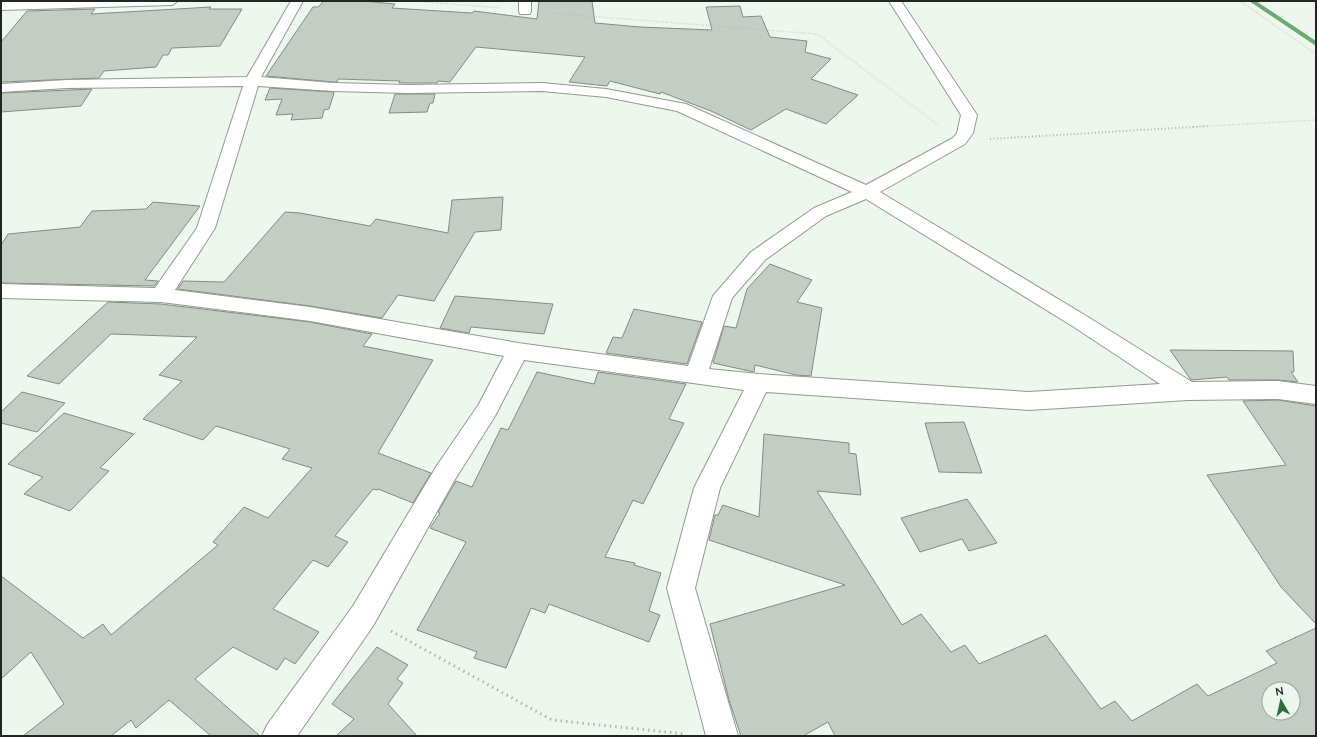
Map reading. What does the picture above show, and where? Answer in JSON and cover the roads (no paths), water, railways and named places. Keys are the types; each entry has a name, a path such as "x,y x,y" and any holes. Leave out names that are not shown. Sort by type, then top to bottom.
{"street":[{"path":"1,6 172,1"},
{"path":"161,295 206,228 252,81 297,1"},
{"path":"696,376 723,296 758,256 820,212 867,192 959,141 965,133 969,115 895,1"},
{"path":"1,88 67,84 252,81 333,87 409,89 542,87 606,93 681,107 867,192 1081,322 1188,391"},
{"path":"1,291 161,295 310,314 518,351 696,376 759,383 1029,401 1188,391 1278,390 1316,395"},
{"path":"278,736 364,616 445,474 487,410 518,351"},
{"path":"722,736 681,588 707,488 759,383"}],"waterway":[{"path":"1252,1 1316,44"}]}
